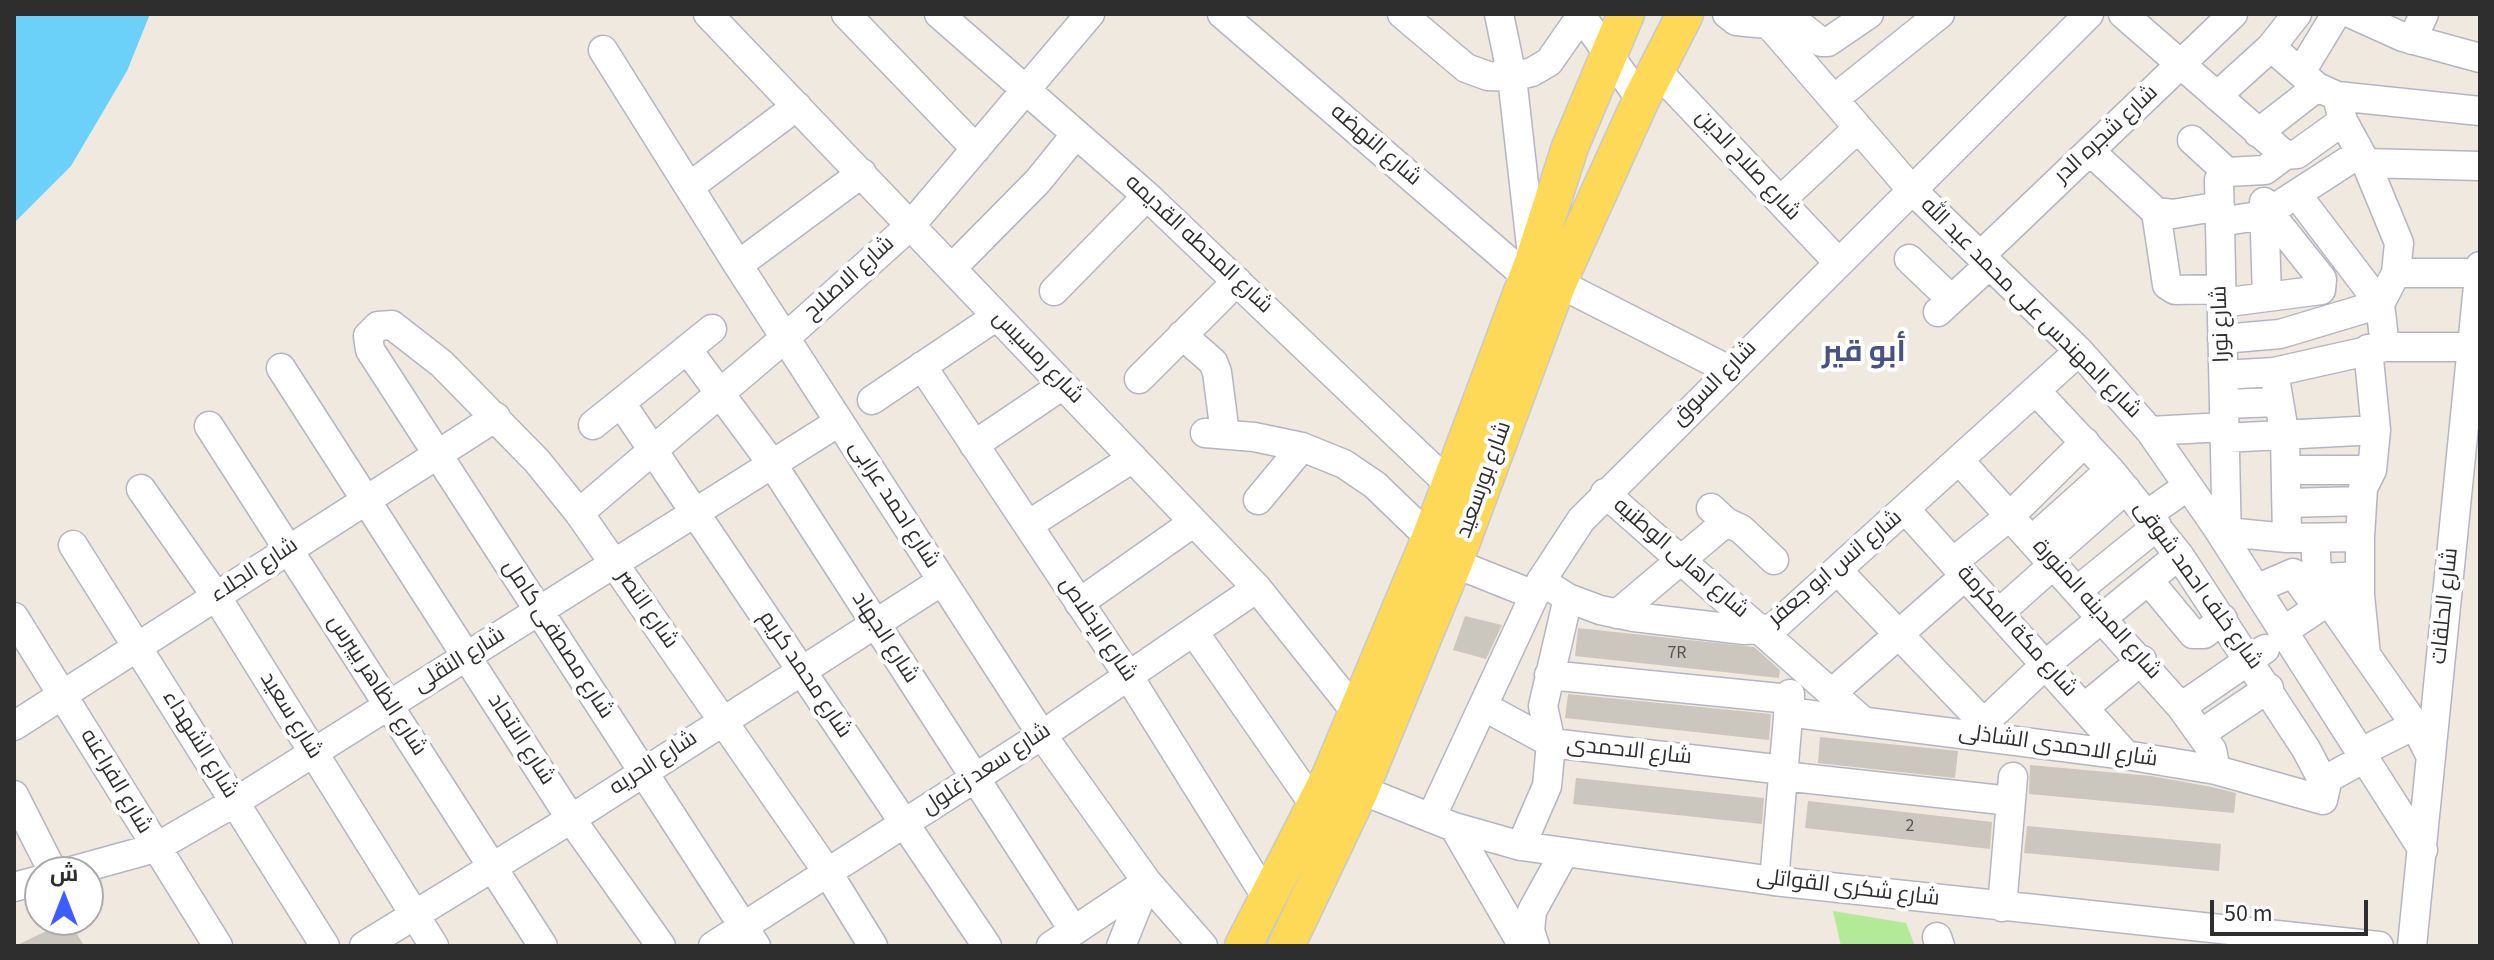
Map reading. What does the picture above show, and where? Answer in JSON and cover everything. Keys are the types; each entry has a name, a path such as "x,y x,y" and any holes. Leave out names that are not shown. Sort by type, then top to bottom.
{"main road":[{"name":"شارع بورسعيد","path":"1243,946 1267,898 1335,791 1442,550 1540,274 1570,147 1626,14"},
{"name":"شارع بورسعيد","path":"1286,946 1335,791 1356,712 1442,550 1450,485 1540,274 1685,14"}],"street":[{"name":"شارع رمسيس","path":"708,14 1257,588 1356,712"},
{"path":"846,14 976,149"},
{"name":"شارع الاصلاح","path":"579,513 785,338 911,225 1090,14"},
{"name":"شارع النهضه","path":"1222,14 1540,274 1729,370"},
{"path":"1402,14 1466,68 1488,76 1512,77 1532,72 1549,62 1581,15"},
{"path":"1499,14 1512,77 1540,274"},
{"name":"شارع المهندس على محمد عبد الله","path":"1727,14 1736,21 1761,18 1774,30 1911,189 2079,351 2150,431 2227,538 2256,589 2423,850"},
{"path":"1786,14 1821,42 1828,42 1871,14 1901,46"},
{"path":"1834,99 1940,14"},
{"name":"شارع شجره الدر","path":"1909,259 1944,306 1984,260 2090,151 2233,14"},
{"path":"2217,96 2271,47 2297,14"},
{"path":"2192,140 2227,172 2297,154 2324,94 2336,14"},
{"path":"2352,14 2412,40 2480,58"},
{"path":"2412,40 2424,14"},
{"name":"شارع صلاح الدين","path":"1581,15 1607,55 1648,85 1780,201 1838,262"},
{"name":"شارع المحطه القديمه","path":"951,18 1026,90 1147,196 1450,485"},
{"name":"شارع السوق","path":"1443,823 1483,706 1538,588 1566,540 1605,493 1911,189 2077,18"},
{"path":"2138,18 2181,64 2258,133 2275,162 2264,215"},
{"path":"2271,47 2324,94 2363,158 2396,229 2400,257 2396,273 2380,304 2376,430 2372,470 2362,501 2360,586 2366,655"},
{"name":"شارع احمد عرابى","path":"603,50 1042,735 1147,882 1203,946"},
{"path":"2258,133 2324,94 2480,111"},
{"path":"689,187 797,106"},
{"path":"1780,201 1858,128"},
{"path":"952,268 1038,181 1076,134"},
{"path":"2090,151 2156,212 2173,214 2264,215 2363,158 2480,166"},
{"name":"شارع نورا","path":"2227,172 2219,180 2227,538"},
{"path":"738,265 862,173"},
{"path":"1054,291 1147,196"},
{"path":"2298,196 2380,304"},
{"path":"2156,212 2167,285 2175,290 2221,296 2267,297 2321,290 2322,279 2281,243"},
{"path":"2264,215 2279,225 2281,243 2267,297"},
{"path":"2221,251 2281,243 2316,219"},
{"name":"شارع الحلقات","path":"2412,946 2480,266"},
{"path":"2396,273 2479,273"},
{"path":"1139,379 1237,281"},
{"path":"2222,339 2280,334 2380,304"},
{"path":"872,400 997,316"},
{"name":"شارع النصر","path":"372,331 382,325 392,325 442,364 496,417 579,513 828,873 873,946"},
{"path":"593,425 712,329"},
{"name":"شارع مصطفى كامل","path":"372,331 367,341 370,350 750,936"},
{"path":"1182,335 1213,362 1217,372 1215,433 1302,447 1344,464 1375,485 1442,550"},
{"path":"2224,375 2274,372 2377,348 2472,347"},
{"name":"شارع الجهاد","path":"687,349 773,465 975,779 1062,938"},
{"name":"شارع انس ابو جعفر","path":"1442,550 1538,588 1617,614 1761,631 1773,628 2079,351"},
{"name":"شارع الإخلاص","path":"922,366 1129,677 1267,898"},
{"name":"شارع الاتحاد","path":"281,368 571,819 661,946"},
{"path":"2274,372 2285,437 2287,538"},
{"path":"974,445 1063,385"},
{"name":"شارع خلف احمد شوقى","path":"2036,391 2118,479 2179,555 2250,659 2306,749 2323,791"},
{"path":"2150,431 2224,423 2279,402"},
{"name":"شارع محمد كريم","path":"621,403 987,946"},
{"name":"شارع الجلاء","path":"14,726 496,417"},
{"name":"شارع النقلى","path":"104,862 155,848 235,802 839,422"},
{"path":"2224,423 2285,437 2376,430"},
{"name":"شارع الظاهر بيبرس","path":"209,426 543,946"},
{"path":"1833,692 1899,633 2085,442"},
{"path":"1258,500 1302,447"},
{"path":"1028,525 1133,458"},
{"name":"شارع المدينه المنورة","path":"1959,460 2142,660 2181,707 2212,750 2216,770"},
{"path":"2286,470 2372,470"},
{"path":"1999,613 2045,554 2118,479"},
{"path":"2078,590 2188,486"},
{"name":"شارع سعيد","path":"141,489 216,596 434,946"},
{"name":"شارع اهالى الوطنيه","path":"1605,493 1863,721"},
{"path":"2287,503 2362,501"},
{"name":"شارع مكة المكرمة","path":"1906,510 2126,755"},
{"path":"1617,614 1681,560 1719,515 1741,529 1774,560"},
{"path":"1079,603 1194,522"},
{"path":"2227,538 2360,537"},
{"path":"2315,538 2317,572 2323,578 2360,586"},
{"name":"شارع الشهداء","path":"73,545 325,946"},
{"path":"1838,571 1992,730 2045,665 2179,555"},
{"path":"2256,589 2293,573 2298,576 2366,655 2415,725 2430,762 2383,785"},
{"name":"شارع الحريه","path":"364,946 571,819 942,581"},
{"path":"2149,581 2193,634 2204,634 2223,619"},
{"path":"2181,707 2324,605 2360,586"},
{"name":"شارع سعد زغلول","path":"713,946 750,936 828,873 1042,735 1257,588"},
{"path":"1521,846 1547,786 1551,743 1543,706 1568,598"},
{"name":"شارع الفراعنه","path":"14,617 218,946"},
{"path":"1194,632 1335,791"},
{"path":"1774,881 1793,659"},
{"path":"2084,708 2142,660"},
{"name":"شارع الاحمدى الشاذلى","path":"1549,675 1789,706 1863,721 1992,730 2323,791"},
{"path":"2202,733 2276,700 2321,690"},
{"name":"شارع الاحمدى","path":"1483,706 1551,743 1783,773 2012,789 2002,907"},
{"path":"2323,791 2363,755 2415,725"},
{"path":"2306,749 2345,727"},
{"name":"شارع شكرى القواتلى","path":"1335,791 1521,846 1564,853 1774,881 2379,946"},
{"path":"14,795 45,856"},
{"path":"1443,823 1523,946"},
{"path":"1535,946 1530,931 1532,911 1564,853"},
{"path":"1062,938 1147,882"},
{"path":"1121,946 1147,882"}],"green space":[{"path":"1833,911 1906,923 1915,946 1841,946"}],"water":[{"path":"14,14 150,14 127,71 71,166 14,223"}],"building":[{"path":"1465,616 1502,625 1486,659 1453,650"},
{"path":"1578,628 1754,647 1780,670 1779,678 1575,656"},
{"path":"1568,694 1771,714 1769,740 1565,718"},
{"path":"1820,737 1958,751 1955,778 1818,763"},
{"path":"2030,765 2151,776 2212,787 2236,793 2234,813 2029,794"},
{"path":"1576,778 1764,798 1762,824 1573,804"},
{"path":"1808,801 1992,822 1990,849 1805,828"},
{"path":"2027,826 2221,844 2219,871 2024,853"},
{"path":"36,936 78,936 84,946 15,946"}],"district":[{"name":"أبو قير","path":"1864,354"}]}
